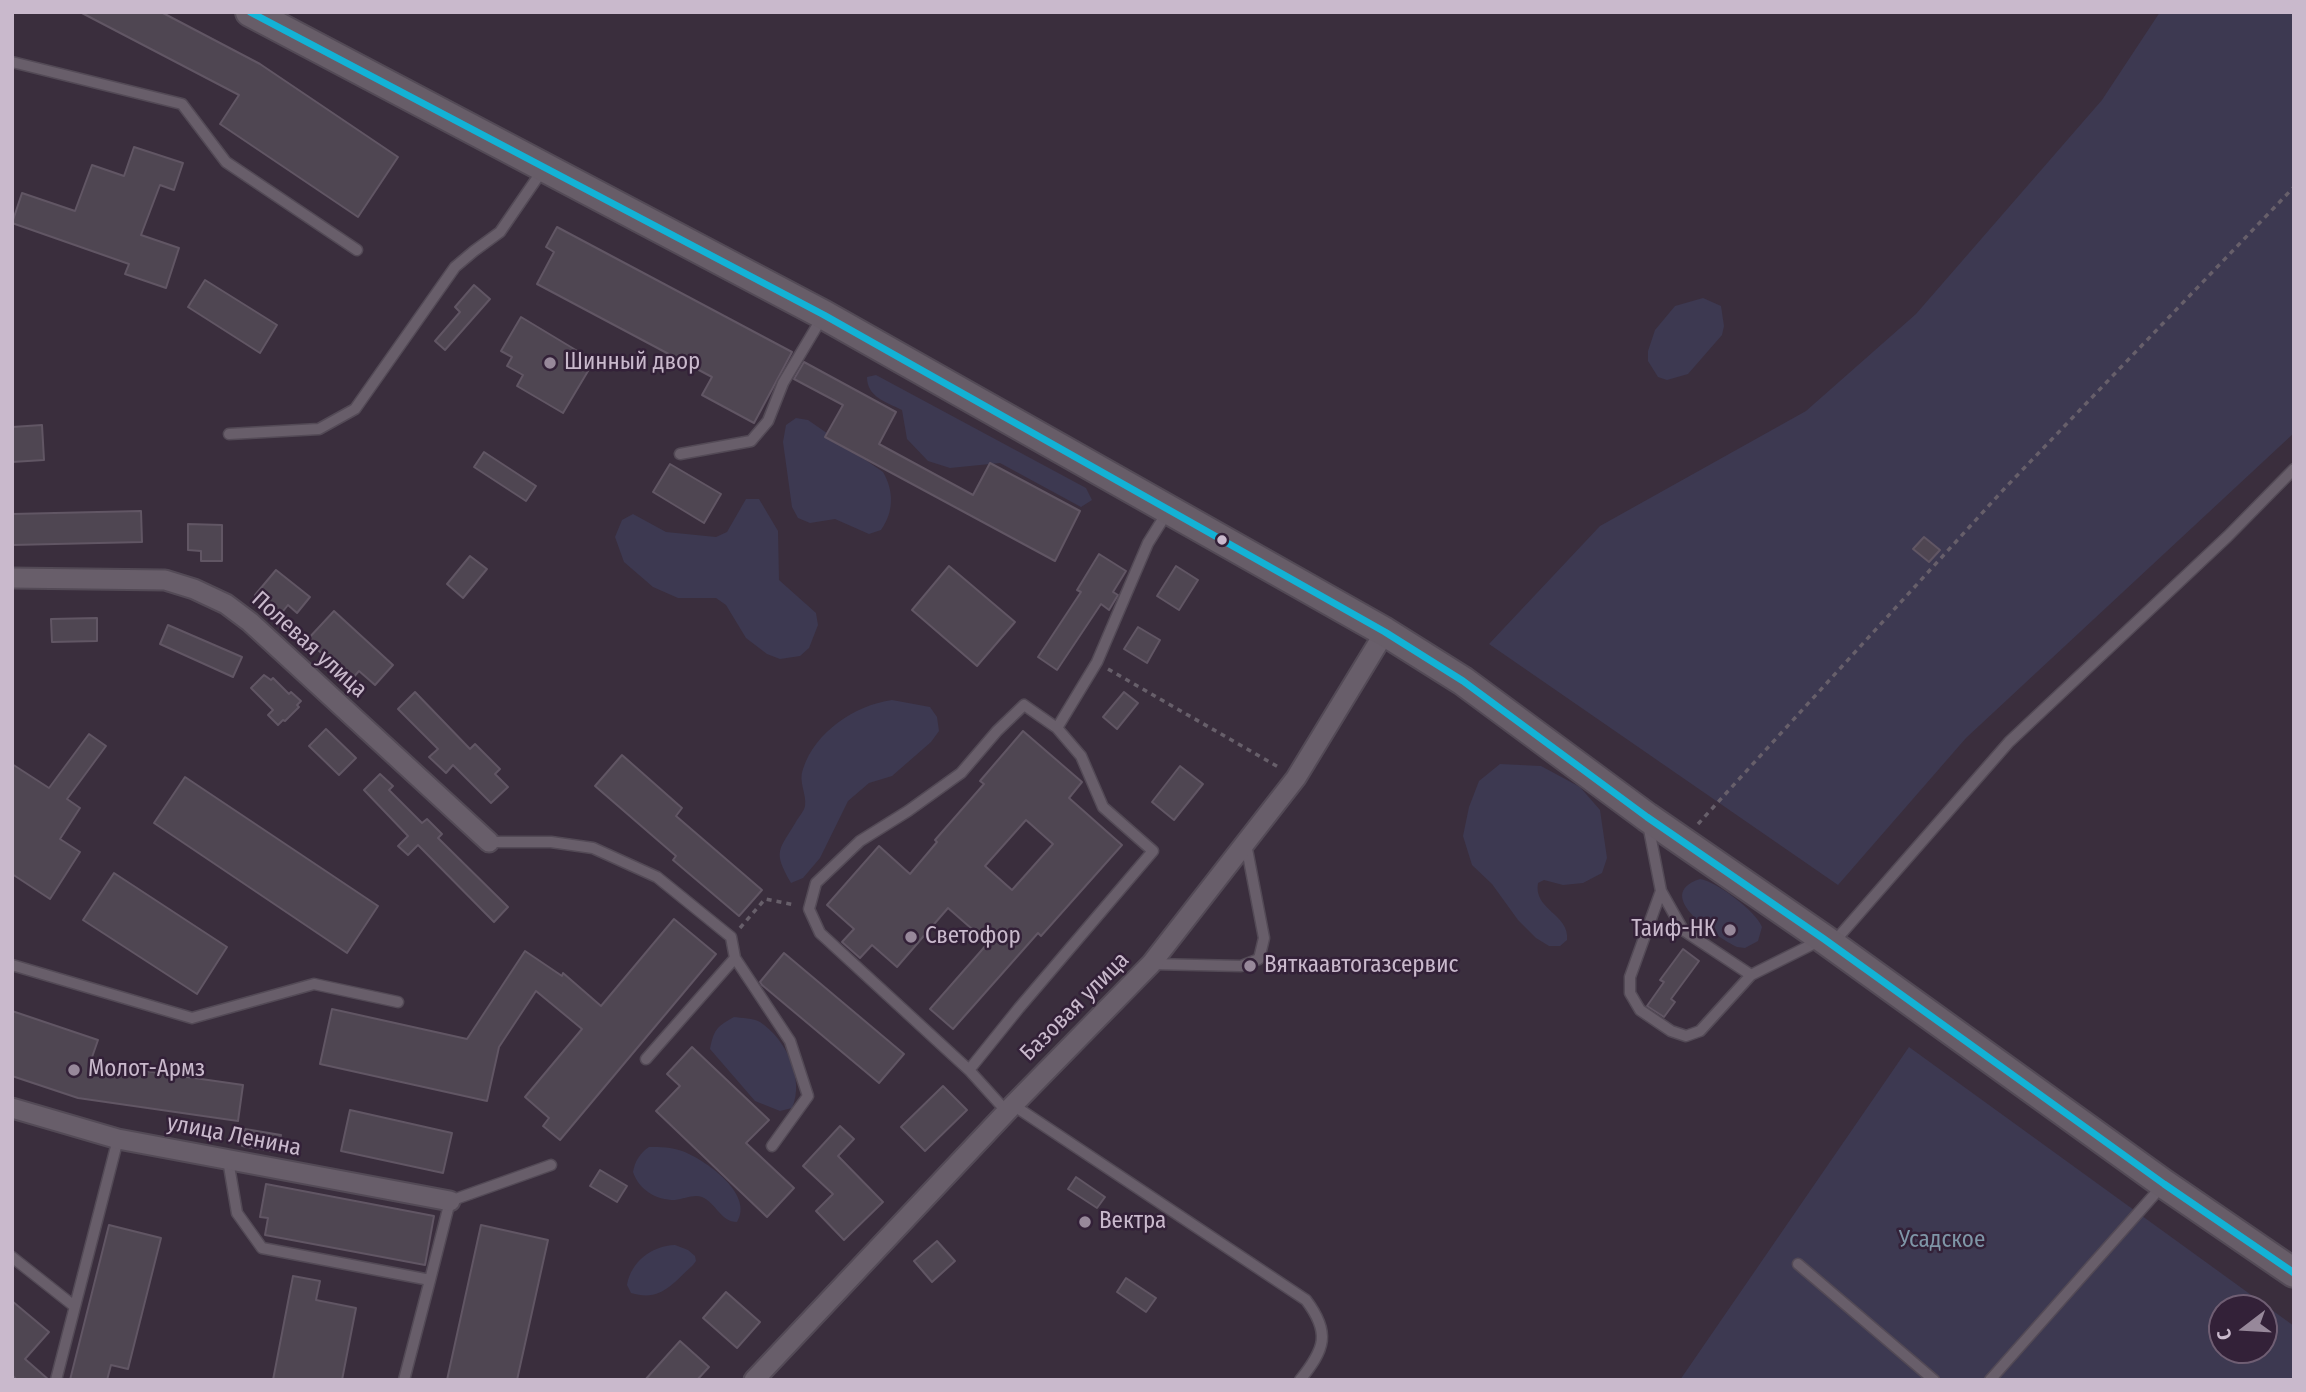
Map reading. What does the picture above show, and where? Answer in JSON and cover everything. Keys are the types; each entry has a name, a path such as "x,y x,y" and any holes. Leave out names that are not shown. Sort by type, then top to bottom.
{"main road":[{"path":"250,12 824,315 1385,632 1463,681 1647,817 1827,942 2164,1184 2294,1273"}],"street":[{"name":"Полевая улица","path":"12,578 165,580 194,589 226,604 250,622 489,842"},
{"name":"Базовая улица","path":"754,1380 1010,1108 1151,964 1296,778 1385,632"},
{"name":"улица Ленина","path":"12,1108 118,1139 450,1201"}],"lane":[{"path":"12,62 182,104 226,162 357,250"},
{"path":"229,433 319,429 355,409 456,267 500,232 544,168"},
{"path":"680,454 751,442 768,421 783,383 824,315"},
{"path":"1661,891 1630,977 1630,993 1640,1010 1671,1031 1686,1036 1700,1031 1751,975 1827,942 2009,742 2228,536 2294,469"},
{"path":"1057,728 1097,662 1148,543 1168,510"},
{"path":"969,1070 1153,851 1103,807 1081,756 1057,728 1024,705 961,773 860,841 816,883 809,909 820,933 1010,1108 1306,1300 1318,1316 1324,1341 1312,1365 1300,1380"},
{"path":"1647,817 1661,891 1683,930 1751,975"},
{"path":"489,842 551,842 593,848 656,877 731,937 735,958 790,1041 808,1096 772,1146"},
{"path":"1151,964 1241,966 1259,959 1264,938 1246,844"},
{"path":"646,1059 735,958"},
{"path":"12,965 192,1018 314,984 398,1002"},
{"path":"56,1380 118,1139"},
{"path":"228,1160 237,1213 262,1248 430,1280"},
{"path":"404,1380 450,1201 551,1165"},
{"path":"1990,1380 2164,1184"},
{"path":"12,1257 74,1306"},
{"path":"1798,1264 1934,1380"}],"path":[{"path":"1682,841 2005,488 2294,187"},
{"path":"1097,662 1296,778"},
{"path":"731,937 765,899 809,909"}],"green space":[{"path":"2160,12 2294,12 2294,433 1966,738 1838,885 1489,644 1600,526 1806,411 1916,314 2102,100"},
{"path":"1703,298 1721,306 1724,326 1722,335 1688,374 1667,380 1658,377 1648,361 1648,351 1655,330 1675,306"},
{"path":"876,375 1086,488 1092,500 1081,507 1000,463 950,468 928,461 907,439 902,410 878,398 870,389 867,377"},
{"path":"796,418 808,420 883,472 891,501 881,530 869,534 835,519 810,523 798,518 792,507 783,442 786,425"},
{"path":"746,499 759,499 778,531 779,580 816,613 818,625 809,648 800,656 780,659 767,654 746,638 726,605 716,598 678,598 653,587 624,562 615,537 622,520 633,514 666,532 716,537 727,532"},
{"path":"892,700 930,707 937,717 939,731 931,742 892,776 869,783 848,801 820,858 803,878 791,883 781,864 780,851 804,808 802,774 809,756 817,743 838,722 864,708"},
{"path":"1500,764 1541,766 1580,787 1600,810 1607,858 1602,873 1583,883 1563,885 1544,880 1538,883 1541,900 1566,931 1567,940 1560,946 1549,946 1536,938 1518,920 1492,884 1472,865 1463,836 1469,807 1479,781"},
{"path":"1700,879 1725,891 1752,913 1762,927 1758,941 1745,948 1737,947 1693,916 1682,895 1686,886"},
{"path":"734,1017 760,1022 785,1049 791,1060 796,1085 792,1108 780,1111 755,1101 710,1049 717,1030"},
{"name":"Усадское","path":"1909,1047 2250,1294 2208,1294 2208,1364 2278,1364 2278,1314 2294,1326 2294,1380 1680,1380"},
{"path":"649,1147 682,1151 725,1179 739,1200 741,1211 737,1222 727,1219 702,1197 668,1200 644,1189 633,1172 638,1158"},
{"path":"675,1245 695,1256 693,1265 665,1290 650,1295 631,1293 627,1285 638,1262 658,1248"}],"building":[{"path":"80,12 161,12 260,64 398,157 358,217 220,124 239,95"},
{"path":"134,147 183,163 174,190 160,185 141,235 179,248 166,288 125,274 129,264 12,223 22,193 75,211 92,165 124,176"},
{"path":"557,227 792,352 754,423 702,395 712,377 537,284 554,252 546,247"},
{"path":"205,280 277,325 260,353 188,307"},
{"path":"474,285 490,299 445,350 435,341 460,312 455,307"},
{"name":"Шинный двор","path":"521,317 594,361 563,413 517,386 523,375 507,366 512,357 501,351"},
{"path":"804,362 896,412 879,444 973,495 990,463 1080,511 1055,561 825,437 843,405 794,379"},
{"path":"42,425 44,460 12,462 12,427"},
{"path":"484,452 536,486 526,501 474,467"},
{"path":"670,464 721,494 704,523 653,492"},
{"path":"141,511 142,542 12,545 12,514"},
{"path":"188,524 222,525 222,561 201,561 201,551 188,550"},
{"path":"1924,537 1940,550 1929,562 1913,549"},
{"path":"1099,554 1126,571 1113,592 1118,595 1109,610 1101,604 1057,670 1038,657 1081,592 1077,590"},
{"path":"470,556 487,569 463,598 447,584"},
{"path":"949,566 1015,622 977,666 912,610"},
{"path":"1176,566 1198,580 1179,610 1157,596"},
{"path":"276,570 310,597 297,613 288,605 280,615 255,595"},
{"path":"334,611 393,665 375,685 359,671 351,680 307,640"},
{"path":"97,618 97,641 52,642 51,619"},
{"path":"168,625 242,657 233,677 160,644"},
{"path":"1138,627 1160,640 1147,663 1124,649"},
{"path":"264,675 271,680 273,678 289,694 291,692 301,701 297,705 299,707 278,725 268,715 273,710 251,688"},
{"path":"415,692 470,749 475,744 500,769 495,774 508,787 491,803 453,765 446,773 429,757 438,749 398,709"},
{"path":"1124,692 1138,703 1117,729 1103,717"},
{"path":"326,729 356,758 339,775 309,746"},
{"path":"1023,731 1082,782 1069,798 1122,845 1041,936 1038,933 953,1029 930,1009 988,943 948,908 897,967 872,945 860,958 842,942 854,929 827,905 879,846 910,874 937,842 935,840 984,784 980,781","holes":["1026,820 1053,844 1012,890 985,866"]},
{"path":"89,734 106,746 67,799 80,808 60,839 80,852 50,899 12,874 12,764 49,788"},
{"path":"622,755 682,808 676,816 762,890 739,916 673,860 676,856 595,786"},
{"path":"1180,766 1203,784 1174,820 1152,802"},
{"path":"380,774 393,786 389,790 422,823 427,819 442,834 438,838 508,907 494,922 418,845 408,855 398,846 408,836 364,790"},
{"path":"185,777 378,906 347,953 154,823"},
{"path":"114,873 227,947 197,994 83,920"},
{"path":"674,919 716,954 560,1140 543,1126 549,1118 525,1097 582,1029 536,991 499,1047 487,1101 320,1064 332,1009 467,1039 525,951 562,976 563,973 601,1006"},
{"path":"1683,949 1699,961 1671,999 1675,1002 1664,1017 1647,1006 1664,982 1660,980"},
{"path":"784,953 904,1054 879,1083 762,985 760,982"},
{"name":"Молот-Армз","path":"12,1011 98,1040 90,1063 243,1085 238,1121 78,1098 12,1076"},
{"path":"692,1047 769,1120 746,1143 794,1188 767,1217 656,1111 680,1086 667,1074"},
{"path":"943,1086 967,1110 925,1151 901,1127"},
{"path":"350,1110 452,1133 443,1173 341,1151"},
{"path":"840,1126 854,1139 838,1156 883,1202 844,1240 816,1211 833,1194 803,1166"},
{"path":"245,1129 281,1135 278,1152 242,1146"},
{"path":"600,1170 627,1186 617,1202 590,1186"},
{"path":"1076,1177 1105,1197 1097,1208 1068,1189"},
{"path":"266,1184 434,1216 425,1265 265,1235 268,1218 260,1217"},
{"path":"109,1225 161,1238 128,1369 111,1365 107,1380 70,1380"},
{"path":"481,1225 548,1240 517,1380 447,1380"},
{"path":"937,1241 955,1261 932,1282 914,1261"},
{"path":"293,1276 320,1281 316,1300 356,1308 342,1380 273,1380"},
{"path":"1126,1278 1156,1298 1146,1312 1117,1292"},
{"path":"726,1292 760,1322 737,1348 703,1318"},
{"path":"12,1301 49,1332 25,1359 49,1380 17,1380 12,1375"},
{"path":"680,1341 709,1367 697,1380 645,1380"}],"transit line":[{"path":"250,12 824,315 1385,632 1463,681 1647,817 1824,939 2164,1184 2294,1273"}],"place":[{"name":"Шинный двор","path":"550,363"},
{"name":"Таиф-НК","path":"1730,930"},
{"name":"Светофор","path":"911,937"},
{"name":"Вяткаавтогазсервис","path":"1250,966"},
{"name":"Молот-Армз","path":"74,1070"},
{"name":"Вектра","path":"1085,1222"}]}
